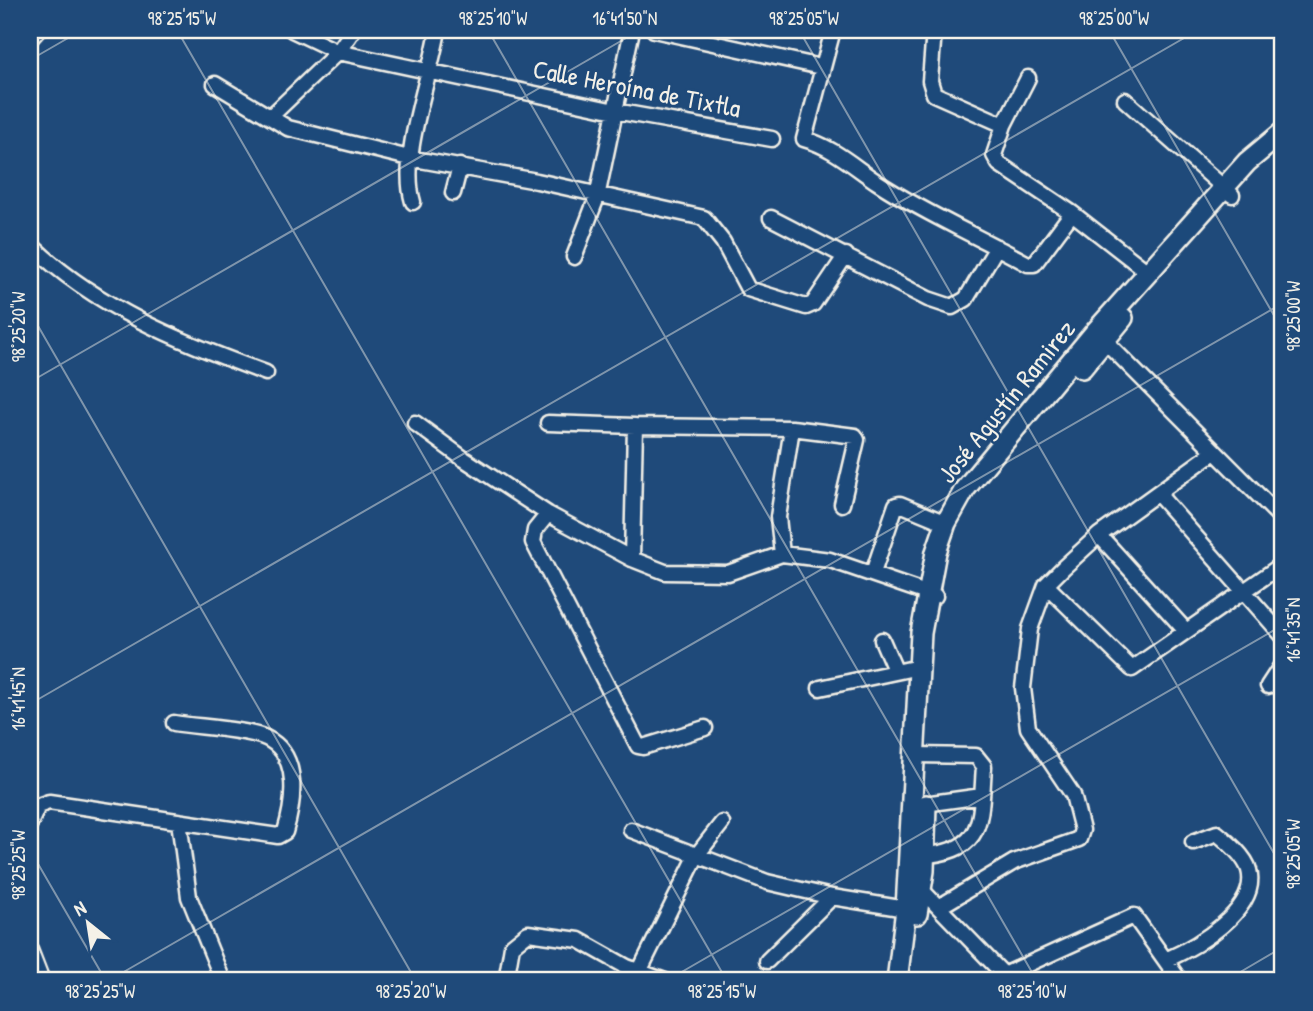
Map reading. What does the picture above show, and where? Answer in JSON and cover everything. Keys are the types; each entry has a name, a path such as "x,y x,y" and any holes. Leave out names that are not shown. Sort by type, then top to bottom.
{"main road":[{"name":"José Agustín Ramirez","path":"909,981 932,596 936,552 946,523 964,489 1100,336 1134,304 1228,192 1247,162 1283,132"},
{"name":"José Agustín Ramirez","path":"921,755 919,667 932,596 946,548 973,495 1149,273 1228,192 1283,143"},
{"name":"José Agustín Ramirez","path":"897,981 906,909 916,869"}],"street":[{"path":"30,38 38,30"},
{"name":"Calle Heroína de Tixtla","path":"292,30 338,52 615,111 772,139"},
{"path":"270,117 338,52 353,30"},
{"path":"413,202 407,183 409,158 431,73 438,30"},
{"path":"575,257 597,197 632,30"},
{"path":"654,30 821,67"},
{"path":"833,30 804,139 819,143 853,163 877,182 1034,264 1072,214"},
{"path":"934,30 930,81 933,94 1004,125"},
{"path":"1028,78 1004,125 994,155 999,164 1072,214 1149,273"},
{"path":"215,84 288,128 409,158 460,166 704,218 723,242 748,289 806,307 813,304 846,256"},
{"path":"1125,100 1228,192"},
{"path":"453,193 460,166"},
{"path":"771,218 928,299 953,307 966,299 997,247"},
{"path":"30,244 57,271 103,300 177,340 266,373"},
{"path":"1100,336 1213,453 1283,520"},
{"path":"415,423 548,514 632,559 665,572 728,573 782,554 830,560 932,596"},
{"path":"548,423 792,428 855,436 857,440 842,504"},
{"path":"632,559 635,426"},
{"path":"782,554 778,517 792,428"},
{"path":"939,907 1014,862 1079,839 1082,830 1073,795 1028,728 1023,688 1030,629 1046,586 1099,535 1213,453"},
{"path":"1158,494 1283,636"},
{"path":"873,573 896,505 900,504 946,523"},
{"path":"548,514 535,530 533,542 638,746 643,747 705,728"},
{"path":"1099,535 1186,631"},
{"path":"1046,586 1132,669 1283,564"},
{"path":"881,640 895,670"},
{"path":"1268,686 1283,663"},
{"path":"820,688 919,667"},
{"path":"30,824 38,806 49,802 278,836 285,832 291,813 294,778 285,757 267,738 174,723"},
{"path":"921,755 981,759 984,766 980,818 969,838 916,869 939,907 1007,978 1134,916 1180,981"},
{"path":"919,804 982,796"},
{"path":"179,821 189,897 223,981"},
{"path":"639,972 697,855 722,823"},
{"path":"631,830 766,882 832,897 906,909"},
{"path":"1166,960 1212,934 1235,912 1250,890 1249,869 1232,845 1217,833 1193,842"},
{"path":"767,961 832,897"},
{"path":"506,981 512,946 528,933 579,940 639,972 665,981"},
{"path":"30,950 42,981"}]}
